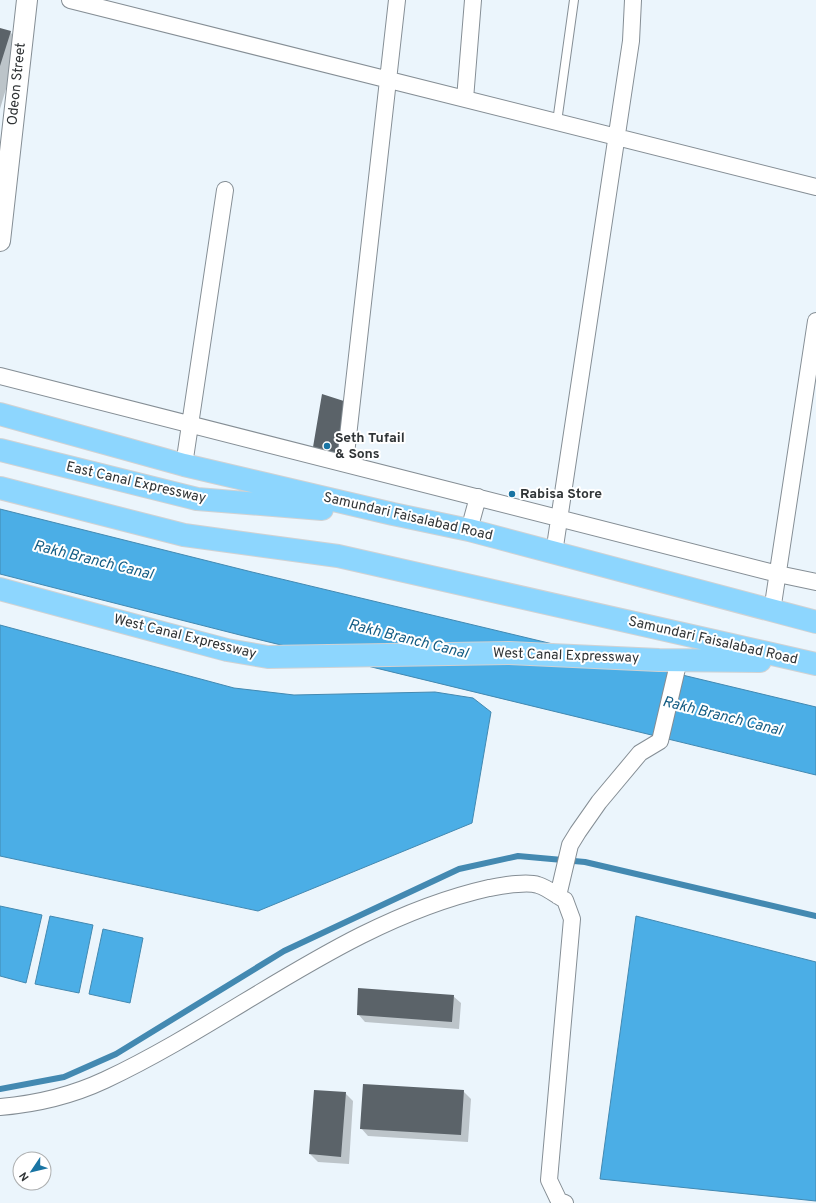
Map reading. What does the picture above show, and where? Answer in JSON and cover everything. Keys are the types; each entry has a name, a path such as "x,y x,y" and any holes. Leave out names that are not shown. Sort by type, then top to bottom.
{"main road":[{"name":"Samundari Faisalabad Road","path":"0,414 184,465 469,530 816,622"},
{"name":"East Canal Expressway","path":"0,450 197,499 394,514"},
{"name":"Samundari Faisalabad Road","path":"0,488 184,535 338,556 810,663"},
{"name":"West Canal Expressway","path":"0,589 163,634 227,650 268,658 509,653 671,664 810,663"}],"street":[{"name":"Odeon Street","path":"0,240 27,0"},
{"path":"70,0 816,187"},
{"path":"346,463 397,0"},
{"path":"465,99 472,0"},
{"path":"554,553 631,41 633,0"},
{"path":"184,465 224,190"},
{"path":"772,611 816,321"},
{"path":"0,376 190,423 778,574 816,582"},
{"path":"469,530 478,497"},
{"path":"558,896 570,845 599,802 640,753 660,741 671,664"},
{"path":"0,1107 63,1096 105,1080 262,993 328,951 402,916 466,893 506,885 538,884 565,900 572,919 549,1180 559,1201 564,1203"}],"lane":[{"path":"557,122 574,0"}],"water":[{"name":"Rakh Branch Canal","path":"0,509 252,572 816,707 816,775 240,635 0,574"},
{"path":"0,625 234,688 294,695 435,692 473,698 491,712 472,823 258,911 0,856"},
{"path":"0,906 42,915 26,983 0,976"},
{"path":"50,916 93,925 79,993 35,984"},
{"path":"636,916 816,962 816,1201 600,1179"},
{"path":"103,929 143,938 130,1003 89,994"}],"building":[{"path":"0,28 11,31 0,66"},
{"path":"322,394 350,403 342,460 312,453"},
{"path":"358,988 454,995 452,1022 357,1015"},
{"path":"363,1084 464,1090 461,1135 360,1129"},
{"path":"314,1090 346,1092 341,1157 309,1154"}],"waterway":[{"path":"0,1089 64,1077 116,1054 284,951 459,869 518,856 585,862 816,916"}],"place":[{"name":"Seth Tufail & Sons","path":"327,446"},
{"name":"Rabisa Store","path":"512,494"}]}
